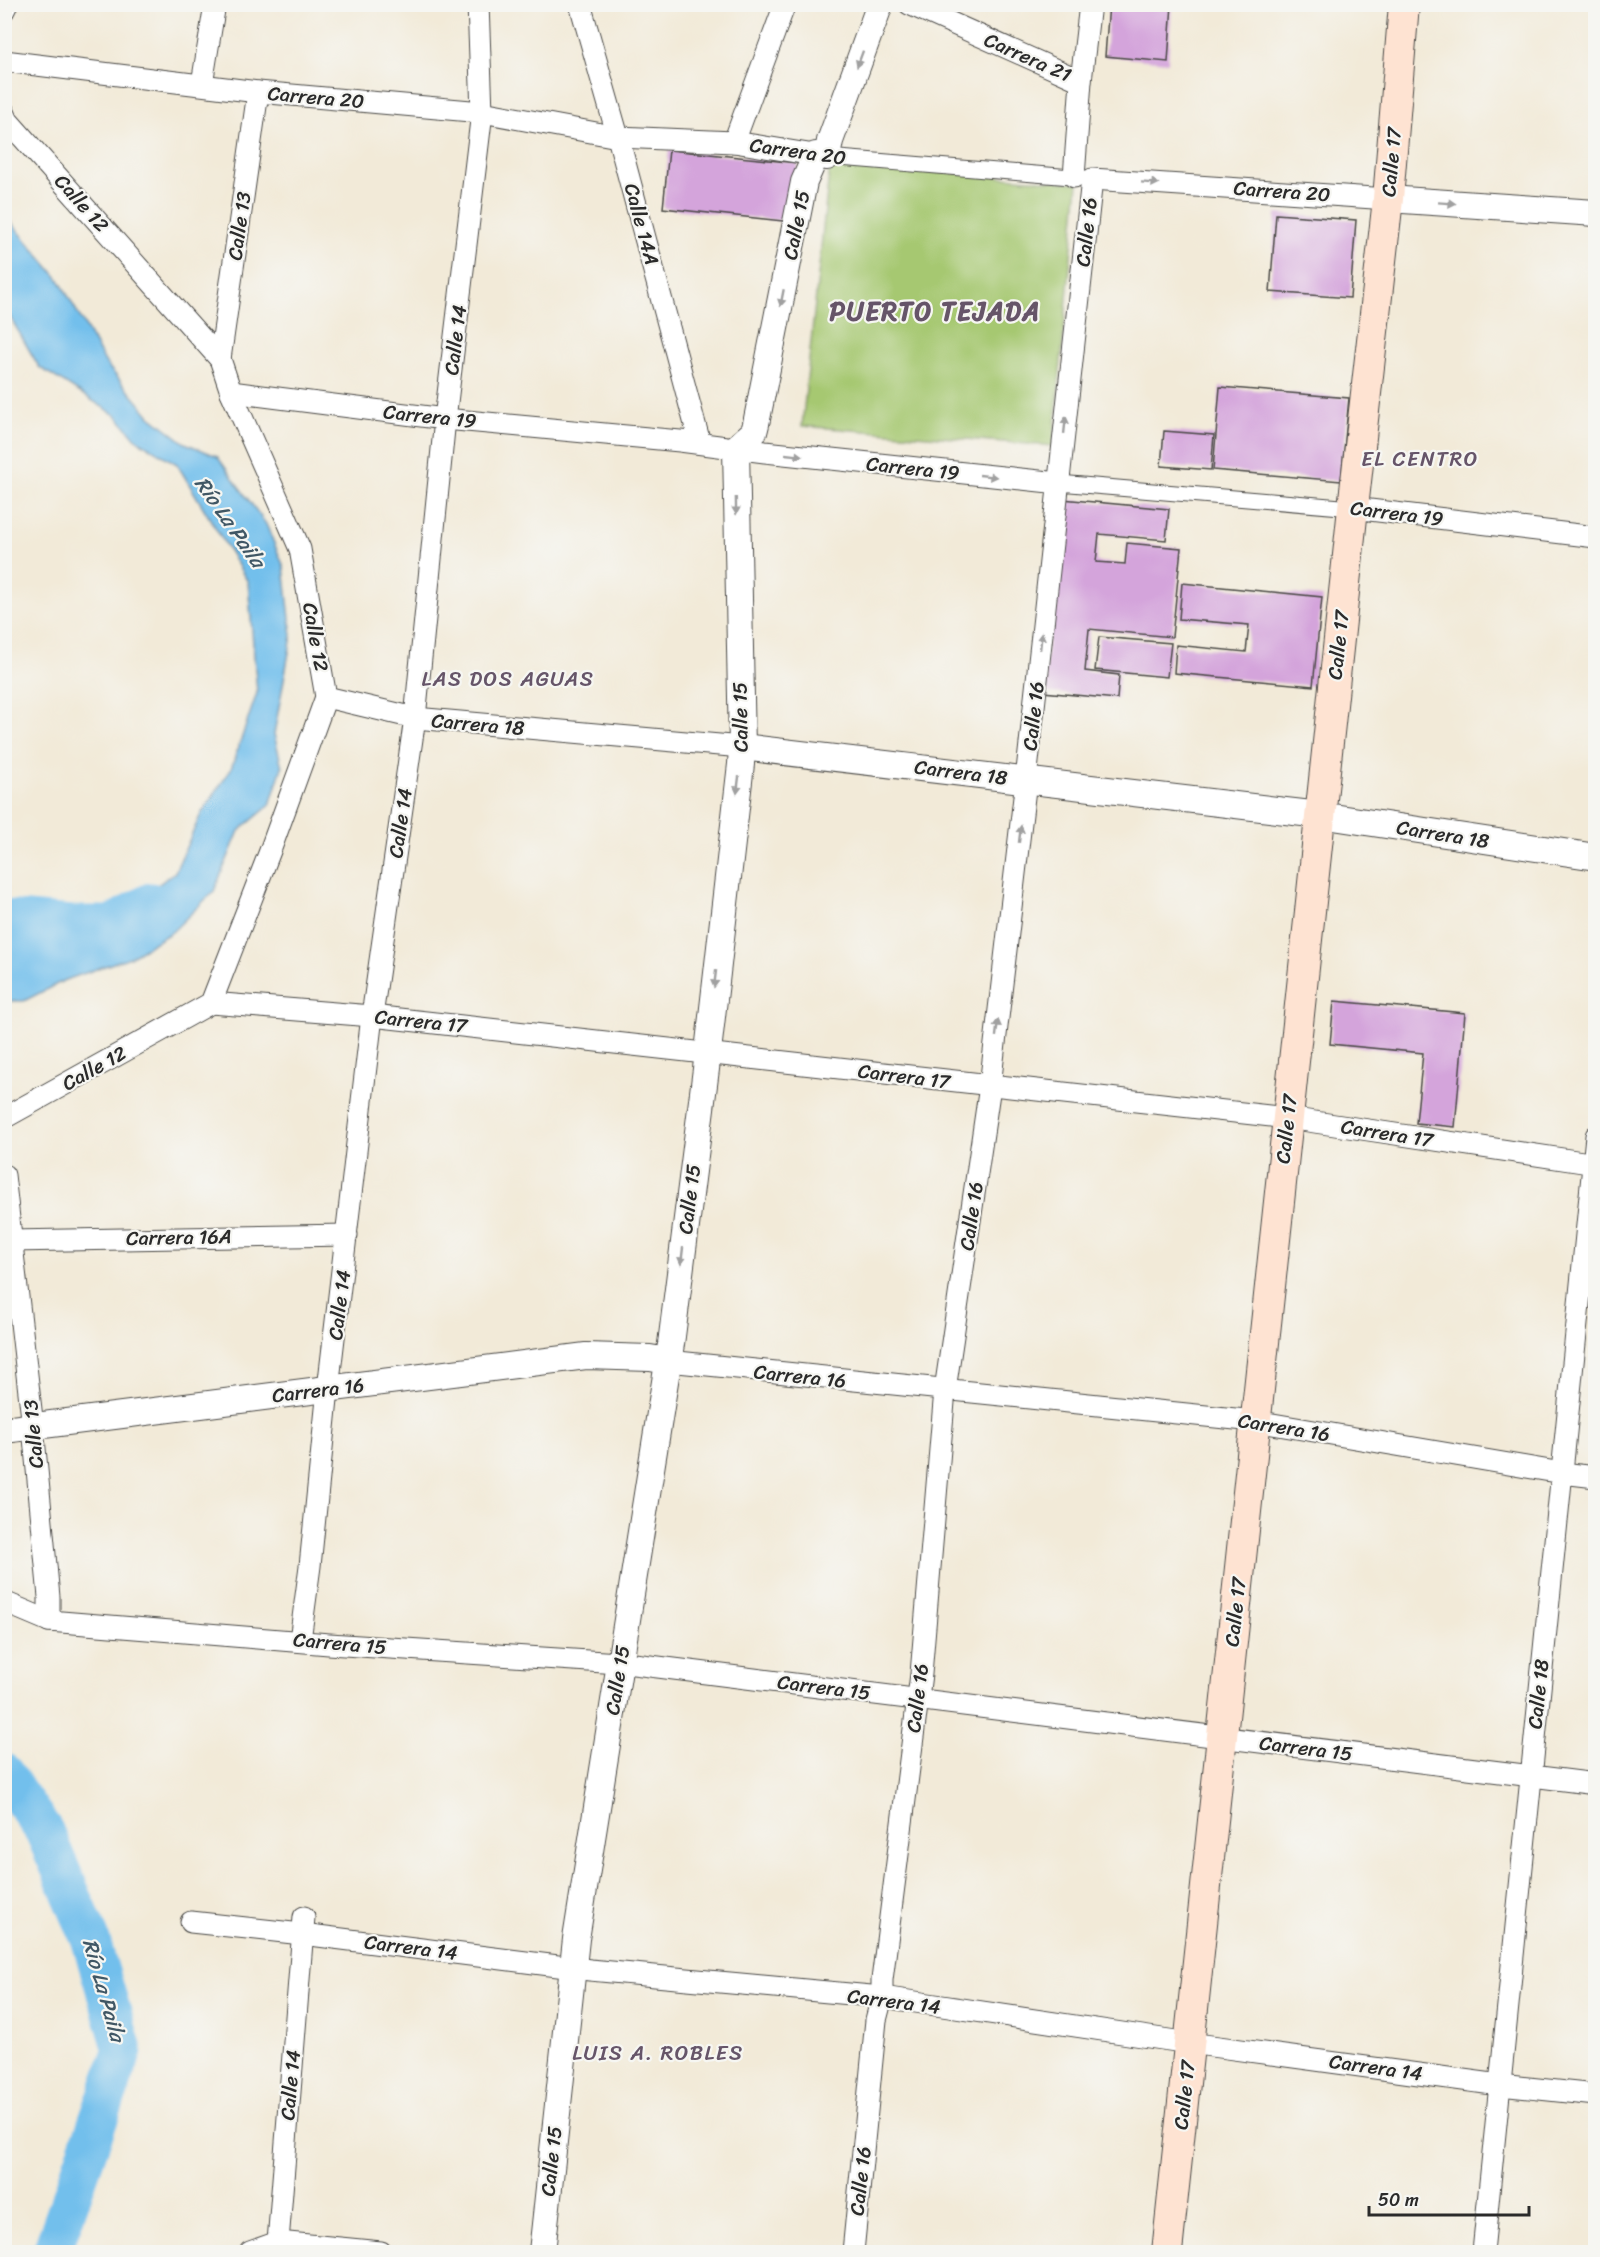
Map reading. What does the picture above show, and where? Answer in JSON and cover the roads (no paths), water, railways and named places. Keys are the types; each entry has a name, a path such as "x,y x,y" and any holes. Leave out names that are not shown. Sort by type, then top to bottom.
{"main road":[{"name":"Calle 17","path":"1167,2253 1388,199 1404,4"}],"street":[{"path":"4,10 7,4"},
{"path":"202,84 215,4"},
{"name":"Calle 14","path":"300,1640 372,1016 415,718 445,419 482,112 478,4"},
{"name":"Calle 14A","path":"580,4 700,443"},
{"path":"734,142 785,4"},
{"name":"Calle 15","path":"542,2253 568,2002 582,1897 668,1361 707,1053 742,747 736,448 754,432 804,182 830,141 880,4"},
{"name":"Carrera 21","path":"909,4 1081,81"},
{"name":"Calle 16","path":"853,2253 876,2020 882,1997 882,1980 918,1700 945,1390 990,1086 1059,483 1083,178 1081,81 1090,4"},
{"name":"Carrera 20","path":"4,61 258,92 482,112 618,137 734,142 821,156 1083,178 1596,213"},
{"name":"Calle 13","path":"220,359 258,92"},
{"name":"Calle 12","path":"4,112 8,121 220,359 231,392 300,549 326,697 211,1003 4,1118"},
{"name":"Carrera 19","path":"231,392 445,419 700,443 1059,483 1353,508 1596,537"},
{"name":"Carrera 18","path":"326,697 415,718 742,747 1026,780 1320,815 1596,857"},
{"name":"Carrera 17","path":"211,1003 372,1016 1288,1118 1594,1164"},
{"name":"Calle 18","path":"1484,2253 1596,1136"},
{"name":"Calle 13","path":"4,1175 33,1427 49,1597 49,1621"},
{"name":"Carrera 16A","path":"10,1241 347,1235"},
{"name":"Carrera 16","path":"4,1430 586,1356 650,1358 1255,1421 1596,1477"},
{"name":"Carrera 15","path":"4,1602 49,1621 619,1664 953,1703 1221,1739 1596,1784"},
{"name":"Carrera 14","path":"191,1922 303,1925 574,1967 882,1997 1189,2043 1500,2085 1596,2095"},
{"name":"Calle 14","path":"276,2247 303,1925"},
{"path":"250,2253 276,2247 381,2253"}],"water":[{"path":"4,214 58,278 107,365 150,416 185,443 217,456 266,524 284,567 292,636 274,734 282,767 270,805 239,831 214,891 172,932 130,957 63,981 24,1001 5,1001 5,936 29,933 65,936 102,926 175,872 201,814 231,769 257,693 248,582 177,464 137,440 117,416 39,367 6,310"}],"waterway":[{"name":"Río La Paila","path":"4,919 72,925 111,925 151,902"},
{"name":"Río La Paila","path":"4,1773 44,1831 90,1938 123,2050 52,2252"}],"district":[{"name":"PUERTO TEJADA","path":"935,311"},
{"name":"EL CENTRO","path":"1420,459"},
{"name":"LAS DOS AGUAS","path":"508,679"},
{"name":"LUIS A. ROBLES","path":"658,2053"}]}
